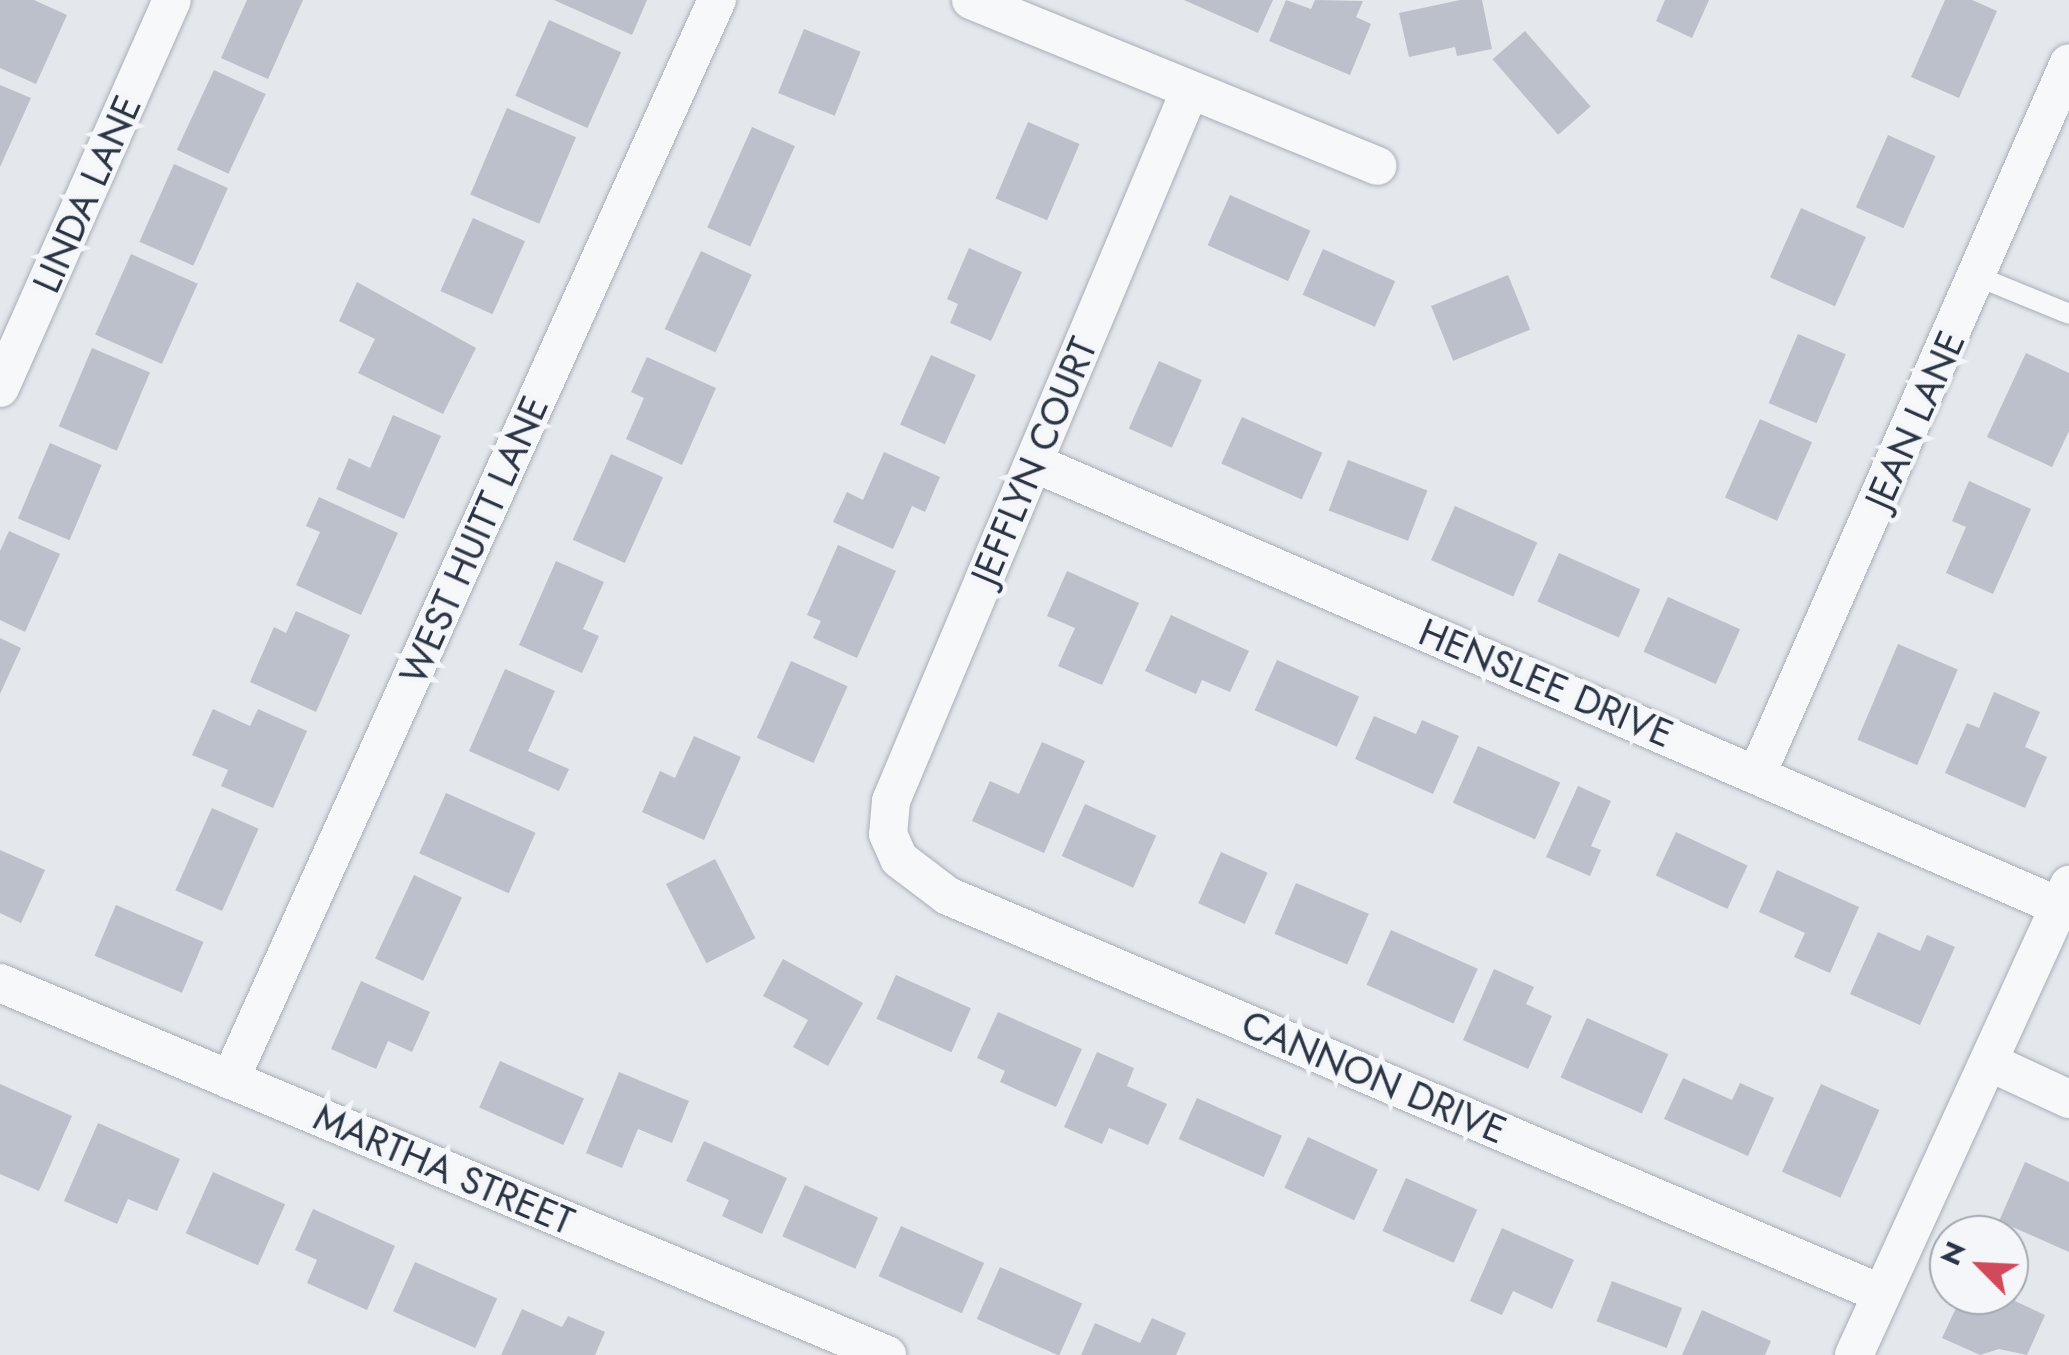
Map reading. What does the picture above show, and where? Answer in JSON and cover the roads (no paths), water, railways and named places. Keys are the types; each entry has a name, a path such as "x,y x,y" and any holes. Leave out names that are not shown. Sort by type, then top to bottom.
{"street":[{"name":"LINDA LANE","path":"0,388 172,0"},
{"name":"WEST HUITT LANE","path":"230,1080 718,0"},
{"path":"972,0 1031,12 1190,90 1377,166"},
{"name":"JEAN LANE","path":"1757,774 1979,276 2069,63"},
{"name":"JEFFLYN COURT","path":"888,834 891,800 1190,90"},
{"name":"HENSLEE DRIVE","path":"1034,463 1757,774 2063,895"},
{"name":"CANNON DRIVE","path":"888,834 917,879 948,896 1882,1294"},
{"path":"1854,1355 2063,895"},
{"name":"MARTHA STREET","path":"0,983 888,1355"},
{"path":"1988,1062 2069,1099"}],"lane":[{"path":"1979,276 2069,314"}]}
